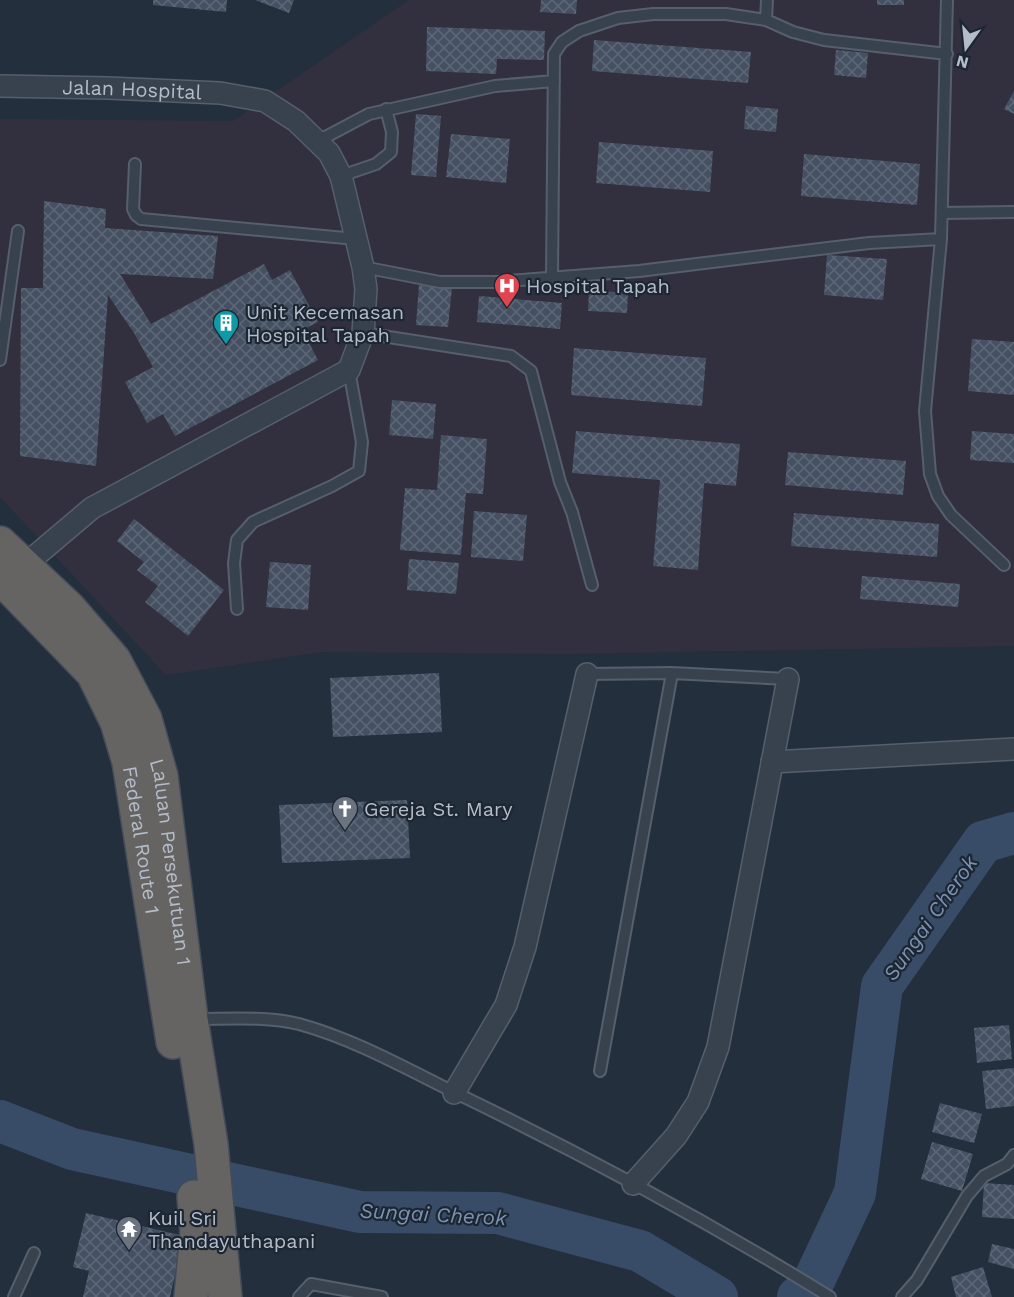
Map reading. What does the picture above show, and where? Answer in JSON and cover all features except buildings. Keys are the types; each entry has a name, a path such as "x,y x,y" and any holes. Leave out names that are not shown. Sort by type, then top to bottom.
{"highway":[{"name":"Laluan Persekutuan 1","path":"7,567 69,608 114,660 145,719 161,776 191,1019 208,1233"},
{"name":"Federal Route 1","path":"7,567 93,673 117,722 129,762 200,1144"},
{"path":"191,1297 208,1233"},
{"path":"208,1233 225,1297"}],"street":[{"name":"Jalan Hospital","path":"0,86 220,93 265,101 296,121 318,141"},
{"path":"7,567 92,508 349,370 363,333 366,289 363,267 341,176 329,153 318,141"},
{"path":"454,1093 506,1005 525,947 586,674"},
{"path":"633,1184 676,1136 698,1102 718,1047 788,679"},
{"path":"772,762 1014,749"}],"lane":[{"path":"766,20 767,0"},
{"path":"947,0 941,239 925,411 930,474 938,496 951,515 1004,565"},
{"path":"552,278 554,54 562,42 579,31 618,18 653,14 726,14 766,20 793,32 825,40 947,54"},
{"path":"318,141 369,114 386,109 495,86 554,81"},
{"path":"341,176 376,164 391,152 392,132 386,109"},
{"path":"135,164 134,209 136,215 141,219 356,239"},
{"path":"942,213 1014,212"},
{"path":"0,360 18,231"},
{"path":"363,267 440,282 496,282 639,272 868,243 941,239"},
{"path":"363,333 511,356 531,371 560,482 572,512 592,585"},
{"path":"237,609 234,563 237,540 253,522 332,486 359,471 362,442 349,370"},
{"path":"600,1071 672,673"},
{"path":"586,674 672,673 788,679"},
{"path":"191,1019 252,1019 297,1024 352,1043 560,1143 758,1253 830,1297"},
{"path":"902,1297 917,1280 968,1196 984,1176 1007,1164 1014,1155"},
{"path":"14,1297 34,1253"},
{"path":"299,1297 311,1284 382,1297"}],"shaded area":[{"name":"Hospital Tapah","path":"409,0 1014,0 1014,646 564,654 321,652 166,675 0,497 0,119 233,121"}],"waterway":[{"name":"Sungai Cherok","path":"798,1297 810,1289 855,1193 882,986 983,842 1014,833"},
{"name":"Sungai Cherok","path":"0,1121 72,1149 360,1212 498,1213 640,1251 717,1297"}],"place":[{"name":"Hospital Tapah","path":"507,309"},
{"name":"Unit Kecemasan Hospital Tapah","path":"226,346"},
{"name":"Gereja St. Mary","path":"345,832"},
{"name":"Kuil Sri Thandayuthapani","path":"129,1252"}]}
